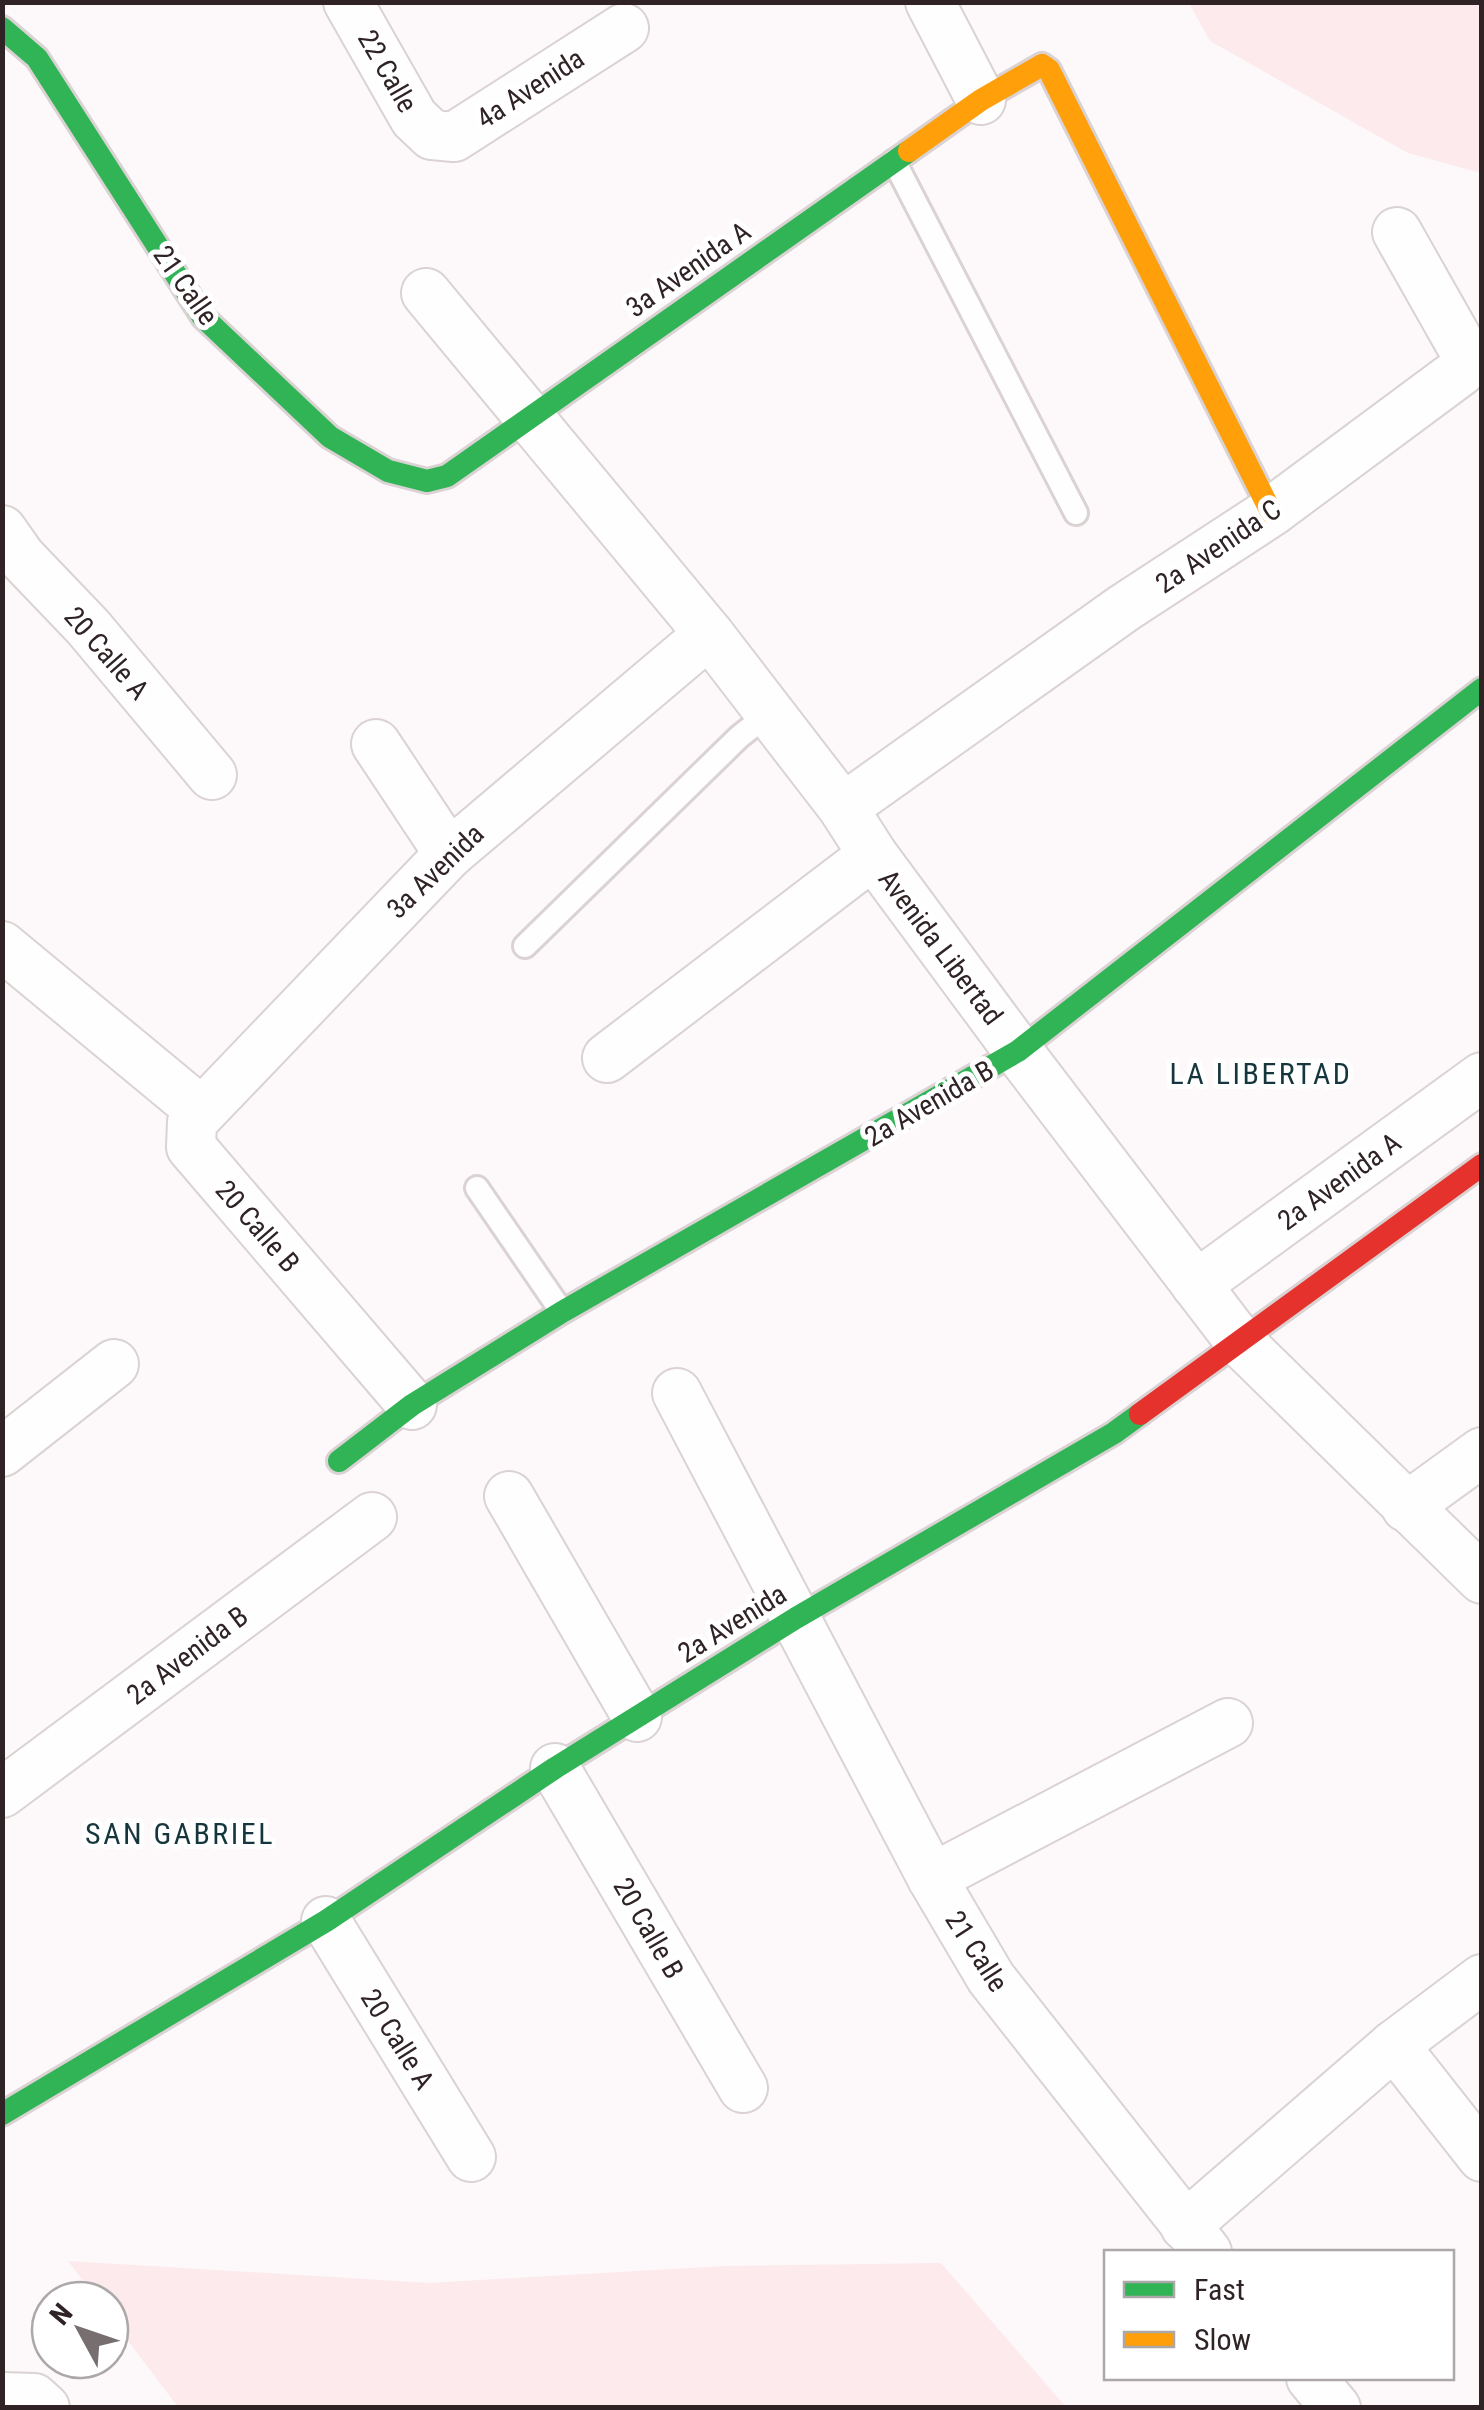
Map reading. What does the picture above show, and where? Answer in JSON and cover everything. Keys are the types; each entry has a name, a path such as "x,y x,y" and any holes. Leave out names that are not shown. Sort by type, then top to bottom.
{"street":[{"name":"22 Calle","path":"348,2 414,118 432,135"},
{"path":"930,2 981,100"},
{"name":"21 Calle","path":"2,28 38,58 203,317 330,438 388,471 427,480"},
{"name":"4a Avenida","path":"432,135 454,138 624,28"},
{"name":"3a Avenida A","path":"427,480 447,476 981,100 1042,65 1049,70 1271,512"},
{"name":"2a Avenida C","path":"843,808 1124,608 1271,512 1461,371 1466,360 1397,232"},
{"name":"Avenida Libertad","path":"426,292 708,634 843,808 873,855 1018,1052 1240,1342 1406,1507 1480,1574"},
{"name":"20 Calle A","path":"2,530 21,557 88,627 212,775"},
{"name":"3a Avenida","path":"195,1122 449,854 708,634"},
{"name":"2a Avenida B","path":"339,1461 412,1406 562,1312 1018,1052 1482,689"},
{"path":"376,744 449,854"},
{"path":"607,1058 873,855"},
{"name":"20 Calle B","path":"2,946 195,1122 191,1147 412,1406"},
{"name":"2a Avenida A","path":"1196,1286 1482,1077"},
{"name":"2a Avenida","path":"2,2114 326,1922 555,1768 796,1618 1114,1432 1482,1165"},
{"path":"2,1452 114,1364"},
{"name":"21 Calle","path":"678,1393 932,1878 991,1978 1196,2239"},
{"path":"1406,1507 1482,1452"},
{"path":"509,1496 637,1717"},
{"name":"2a Avenida B","path":"2,1793 372,1517"},
{"path":"932,1878 1228,1723"},
{"name":"20 Calle B","path":"555,1768 743,2088"},
{"name":"20 Calle A","path":"326,1922 471,2157"},
{"path":"1196,2239 1394,2045 1482,1979"},
{"path":"1394,2045 1482,2157"},
{"path":"1312,2380 1336,2408"}],"lane":[{"path":"894,161 1076,512"},
{"path":"524,946 738,737 768,714"},
{"path":"477,1188 562,1312"}],"shaded area":[{"path":"1189,3 1481,3 1481,173 1408,153 1210,41"},
{"path":"68,2261 429,2283 724,2266 941,2263 1066,2407 178,2407 130,2343 130,2280 83,2280"}],"traffic: fast":[{"path":"2,28 37,58 203,317 330,437 388,471 427,481 447,476 909,151"},
{"path":"339,1461 412,1405 562,1312 1018,1051 1482,689"},
{"path":"2,2114 326,1921 555,1768 796,1618 1114,1433 1140,1414"}],"traffic: slow":[{"path":"909,151 981,100 1042,65 1049,70 1271,512"}],"traffic: jam":[{"path":"1140,1414 1482,1165"}],"district":[{"name":"LA LIBERTAD","path":"1261,1074"},
{"name":"SAN GABRIEL","path":"180,1834"}]}
